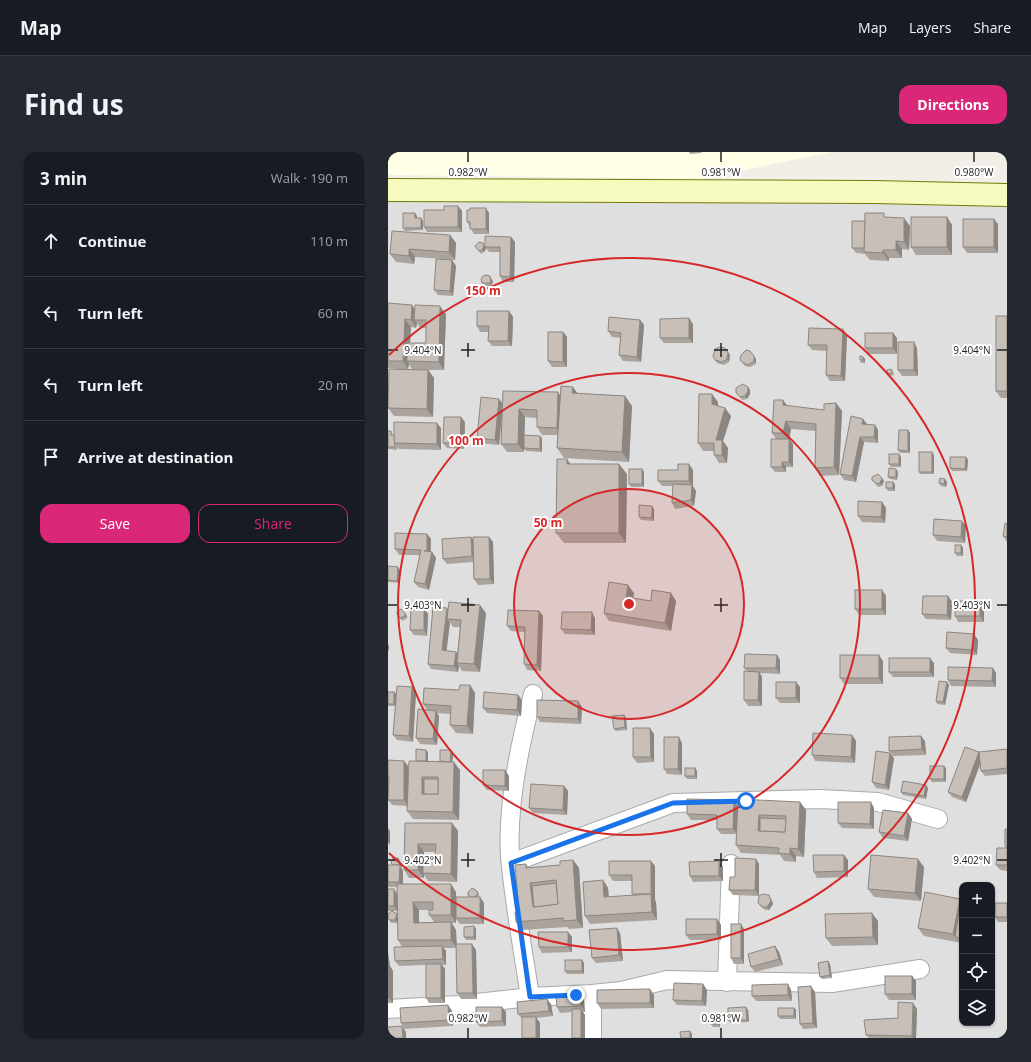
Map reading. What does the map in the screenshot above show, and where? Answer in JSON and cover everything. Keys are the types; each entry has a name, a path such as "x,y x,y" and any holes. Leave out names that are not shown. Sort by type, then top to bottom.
{"main road":[{"path":"388,190 874,192 1007,195"}],"street":[{"path":"530,997 511,863 512,804 524,726 533,694"},
{"path":"511,863 673,803 820,799 878,802 938,819"},
{"path":"727,982 731,864"},
{"path":"388,1009 458,1005 530,997 621,991 667,980 727,982 832,982 920,969"},
{"path":"592,994 592,1038"}],"shaded area":[{"path":"388,152 832,152 700,179 388,175"},
{"path":"388,189 1007,194 1007,1038 388,1038"}],"building":[{"path":"444,206 458,206 458,227 424,227 424,210 444,210"},
{"path":"470,208 486,208 486,229 470,229 470,222 467,222 467,210 470,210"},
{"path":"403,213 415,213 415,218 421,218 421,228 403,228"},
{"path":"865,213 884,213 884,217 904,218 904,242 896,241 896,250 883,250 883,253 864,252"},
{"path":"911,217 947,217 947,247 911,247"},
{"path":"963,219 994,219 994,247 963,247"},
{"path":"852,221 865,221 864,248 852,248"},
{"path":"392,231 450,235 449,252 409,249 409,256 390,254"},
{"path":"485,236 511,237 510,277 500,276 500,247 485,247"},
{"path":"479,242 483,243 484,246 482,250 479,251 475,246"},
{"path":"436,259 452,260 450,291 434,290"},
{"path":"486,275 490,276 490,283 482,283 481,279"},
{"path":"388,303 412,305 411,320 405,319 403,361 388,361"},
{"path":"415,305 440,306 439,362 407,361 407,343 426,343 426,320 414,320"},
{"path":"477,311 509,311 508,341 488,341 489,326 477,326"},
{"path":"996,316 1007,316 1007,391 996,391"},
{"path":"609,317 640,320 637,357 619,355 621,333 608,331"},
{"path":"689,318 689,338 660,338 660,319"},
{"path":"809,328 843,329 841,376 826,375 827,345 808,345"},
{"path":"548,332 563,332 563,362 548,361"},
{"path":"865,333 893,333 893,348 865,348"},
{"path":"898,342 914,342 914,370 898,370"},
{"path":"720,347 725,348 728,352 727,359 722,362 715,360 713,356 715,349"},
{"path":"746,350 750,351 754,356 754,361 748,365 740,360 741,355"},
{"path":"860,356 863,357 863,360 860,360"},
{"path":"389,369 428,370 427,409 388,408"},
{"path":"891,369 892,373 888,374 887,370"},
{"path":"743,384 748,387 748,391 745,396 741,397 736,393 736,388"},
{"path":"561,386 573,387 572,393 625,396 622,452 557,448"},
{"path":"503,391 558,392 557,428 537,427 537,410 519,409 518,444 501,444"},
{"path":"699,394 712,394 712,404 725,408 716,440 722,440 722,455 714,455 714,443 698,443"},
{"path":"481,397 499,399 495,440 477,438"},
{"path":"774,400 783,400 783,405 824,410 824,404 836,403 834,467 815,468 816,424 786,421 783,433 772,433"},
{"path":"851,416 863,419 862,424 875,425 874,437 860,437 852,476 840,474"},
{"path":"444,417 461,417 460,443 443,443"},
{"path":"394,422 437,423 437,444 394,443"},
{"path":"899,430 908,430 908,451 898,450"},
{"path":"388,431 391,431 391,435 394,435 395,447 388,447"},
{"path":"524,435 540,436 540,449 524,448"},
{"path":"771,439 789,439 789,462 782,462 782,467 771,467"},
{"path":"919,452 932,452 932,472 919,472"},
{"path":"889,454 899,454 899,464 889,464"},
{"path":"950,457 966,457 965,469 950,468"},
{"path":"557,459 567,459 567,464 619,464 619,533 556,533"},
{"path":"678,464 689,464 689,481 658,481 658,470 678,470"},
{"path":"889,468 896,469 896,477 888,477"},
{"path":"629,469 642,469 642,484 629,484"},
{"path":"878,474 882,478 880,483 877,484 872,480 872,477"},
{"path":"940,478 945,479 944,484 939,483"},
{"path":"886,482 893,482 893,488 886,488"},
{"path":"673,484 692,485 691,500 672,503"},
{"path":"858,501 882,502 881,517 858,516"},
{"path":"639,505 652,506 652,518 639,517"},
{"path":"934,519 962,521 961,537 933,535"},
{"path":"1005,523 1007,524 1007,537 1003,536"},
{"path":"395,533 427,534 427,550 424,551 432,552 425,584 414,582 421,550 395,549"},
{"path":"471,537 472,556 443,559 442,539"},
{"path":"473,537 489,537 490,579 474,579"},
{"path":"955,545 961,545 961,553 955,553"},
{"path":"388,566 398,567 397,581 388,580"},
{"path":"609,582 628,585 626,597 651,601 652,590 671,593 665,623 604,613"},
{"path":"855,590 882,590 882,609 855,609"},
{"path":"923,596 948,596 947,615 922,614"},
{"path":"955,601 980,601 980,616 955,616"},
{"path":"449,602 480,605 474,664 457,663 461,620 447,619"},
{"path":"433,607 447,608 442,650 456,652 454,666 428,664"},
{"path":"401,609 405,613 405,616 400,618 397,611"},
{"path":"411,609 424,609 424,630 410,630"},
{"path":"508,610 539,611 537,665 524,664 525,627 507,626"},
{"path":"562,612 592,612 591,630 561,629"},
{"path":"947,632 974,634 973,650 946,648"},
{"path":"745,654 777,655 776,668 744,668"},
{"path":"840,655 879,655 879,678 840,678"},
{"path":"889,658 930,658 930,672 889,672"},
{"path":"948,667 993,668 992,681 948,680"},
{"path":"744,671 759,672 758,700 744,700"},
{"path":"939,681 947,682 943,702 936,701"},
{"path":"776,682 796,682 796,698 776,698"},
{"path":"460,685 470,685 467,726 450,725 451,706 423,704 424,688 459,690"},
{"path":"397,686 412,687 409,736 393,735"},
{"path":"388,692 394,692 394,704 388,704"},
{"path":"484,692 518,695 517,710 483,708"},
{"path":"537,700 578,701 578,719 537,717"},
{"path":"418,709 436,711 433,739 416,738"},
{"path":"624,715 625,727 614,729 612,716"},
{"path":"633,728 650,728 651,757 633,757"},
{"path":"813,733 852,735 851,757 812,755"},
{"path":"921,736 922,749 889,751 889,737"},
{"path":"664,737 679,737 678,769 664,769"},
{"path":"965,747 979,752 962,797 948,792"},
{"path":"416,749 426,750 426,761 416,761"},
{"path":"1007,749 1007,768 981,771 979,752"},
{"path":"440,750 451,750 450,762 440,761"},
{"path":"876,751 890,753 885,785 872,782"},
{"path":"388,760 404,761 404,800 388,800"},
{"path":"409,761 454,762 453,812 407,811","holes":["422,777 438,777 438,794 422,794"]},
{"path":"930,766 944,766 944,779 930,779"},
{"path":"685,768 695,768 695,776 685,776"},
{"path":"483,770 505,770 505,786 483,785"},
{"path":"424,779 438,779 438,794 424,794"},
{"path":"903,781 926,785 924,796 901,792"},
{"path":"531,784 564,786 563,810 529,808"},
{"path":"687,799 734,800 733,829 717,829 717,815 687,814"},
{"path":"738,799 800,802 798,849 790,848 790,854 778,853 779,848 736,845","holes":["759,815 786,816 785,832 758,831"]},
{"path":"838,802 871,802 870,824 838,823"},
{"path":"883,810 908,813 904,836 879,832"},
{"path":"760,818 786,819 785,832 760,831"},
{"path":"405,823 452,823 451,874 423,873 423,858 435,858 436,844 418,844 418,870 404,870"},
{"path":"1005,829 1007,829 1007,847 1005,846"},
{"path":"997,848 1007,848 1007,865 996,865"},
{"path":"813,855 844,855 844,871 814,872"},
{"path":"871,855 918,859 915,893 868,889"},
{"path":"393,858 398,858 400,863 398,865 393,865 391,863"},
{"path":"735,858 756,859 755,890 729,890 730,877 735,877"},
{"path":"573,860 577,920 563,921 563,918 516,922 515,912 519,912 515,865 526,864 526,868 560,865 560,861","holes":["556,880 558,904 533,907 530,883"]},
{"path":"609,861 651,861 651,894 632,894 632,875 609,875"},
{"path":"719,861 719,876 690,876 689,862"},
{"path":"388,865 400,865 399,882 388,882"},
{"path":"603,880 604,897 651,894 652,912 585,916 583,882"},
{"path":"556,883 558,904 534,907 532,886"},
{"path":"397,884 451,884 451,915 429,915 429,910 433,910 433,902 413,902 414,923 451,922 451,940 398,940"},
{"path":"472,888 477,891 478,894 474,897 468,895 468,892"},
{"path":"388,889 394,889 394,906 388,906"},
{"path":"925,892 959,899 953,934 918,928"},
{"path":"762,894 769,895 771,901 767,907 763,907 758,903 759,896"},
{"path":"456,897 480,897 480,918 456,918"},
{"path":"995,903 1007,903 1007,917 995,917"},
{"path":"392,911 397,914 395,920 389,920 388,914"},
{"path":"959,912 959,938 955,937"},
{"path":"872,913 873,937 826,938 825,914"},
{"path":"686,919 717,919 717,934 686,935"},
{"path":"731,924 741,924 741,958 731,958"},
{"path":"474,926 474,937 464,937 464,927"},
{"path":"617,928 619,955 592,958 589,930"},
{"path":"538,932 568,932 568,947 539,947"},
{"path":"456,944 472,944 473,993 457,993"},
{"path":"442,946 443,959 395,961 394,947"},
{"path":"775,946 779,959 751,967 748,954"},
{"path":"565,960 582,960 582,971 565,971"},
{"path":"828,961 830,975 820,977 818,963"},
{"path":"426,964 441,964 441,998 426,998"},
{"path":"389,966 389,998 388,998"},
{"path":"885,976 912,976 912,994 885,994"},
{"path":"674,983 703,984 702,1001 673,1000"},
{"path":"788,984 788,995 752,996 752,985"},
{"path":"811,986 813,1023 800,1024 798,987"},
{"path":"650,989 650,1003 597,1003 597,990"},
{"path":"580,994 581,1006 557,1007 556,996"},
{"path":"547,999 549,1011 518,1014 517,1002"},
{"path":"898,1002 913,1003 912,1036 866,1035 864,1020 898,1018"},
{"path":"448,1005 449,1020 401,1023 400,1008"},
{"path":"476,1007 502,1007 502,1021 476,1022"},
{"path":"746,1007 747,1020 728,1020 728,1008"},
{"path":"778,1008 794,1008 794,1016 778,1016"},
{"path":"572,1009 581,1009 581,1038 572,1038"},
{"path":"711,1016 718,1016 718,1024 711,1024"},
{"path":"522,1017 536,1017 536,1038 522,1038"},
{"path":"402,1026 403,1038 388,1038 388,1027"},
{"path":"690,1031 690,1038 681,1038 680,1032"}],"route":[{"path":"576,995 530,997 511,863 673,803 746,801"}]}
